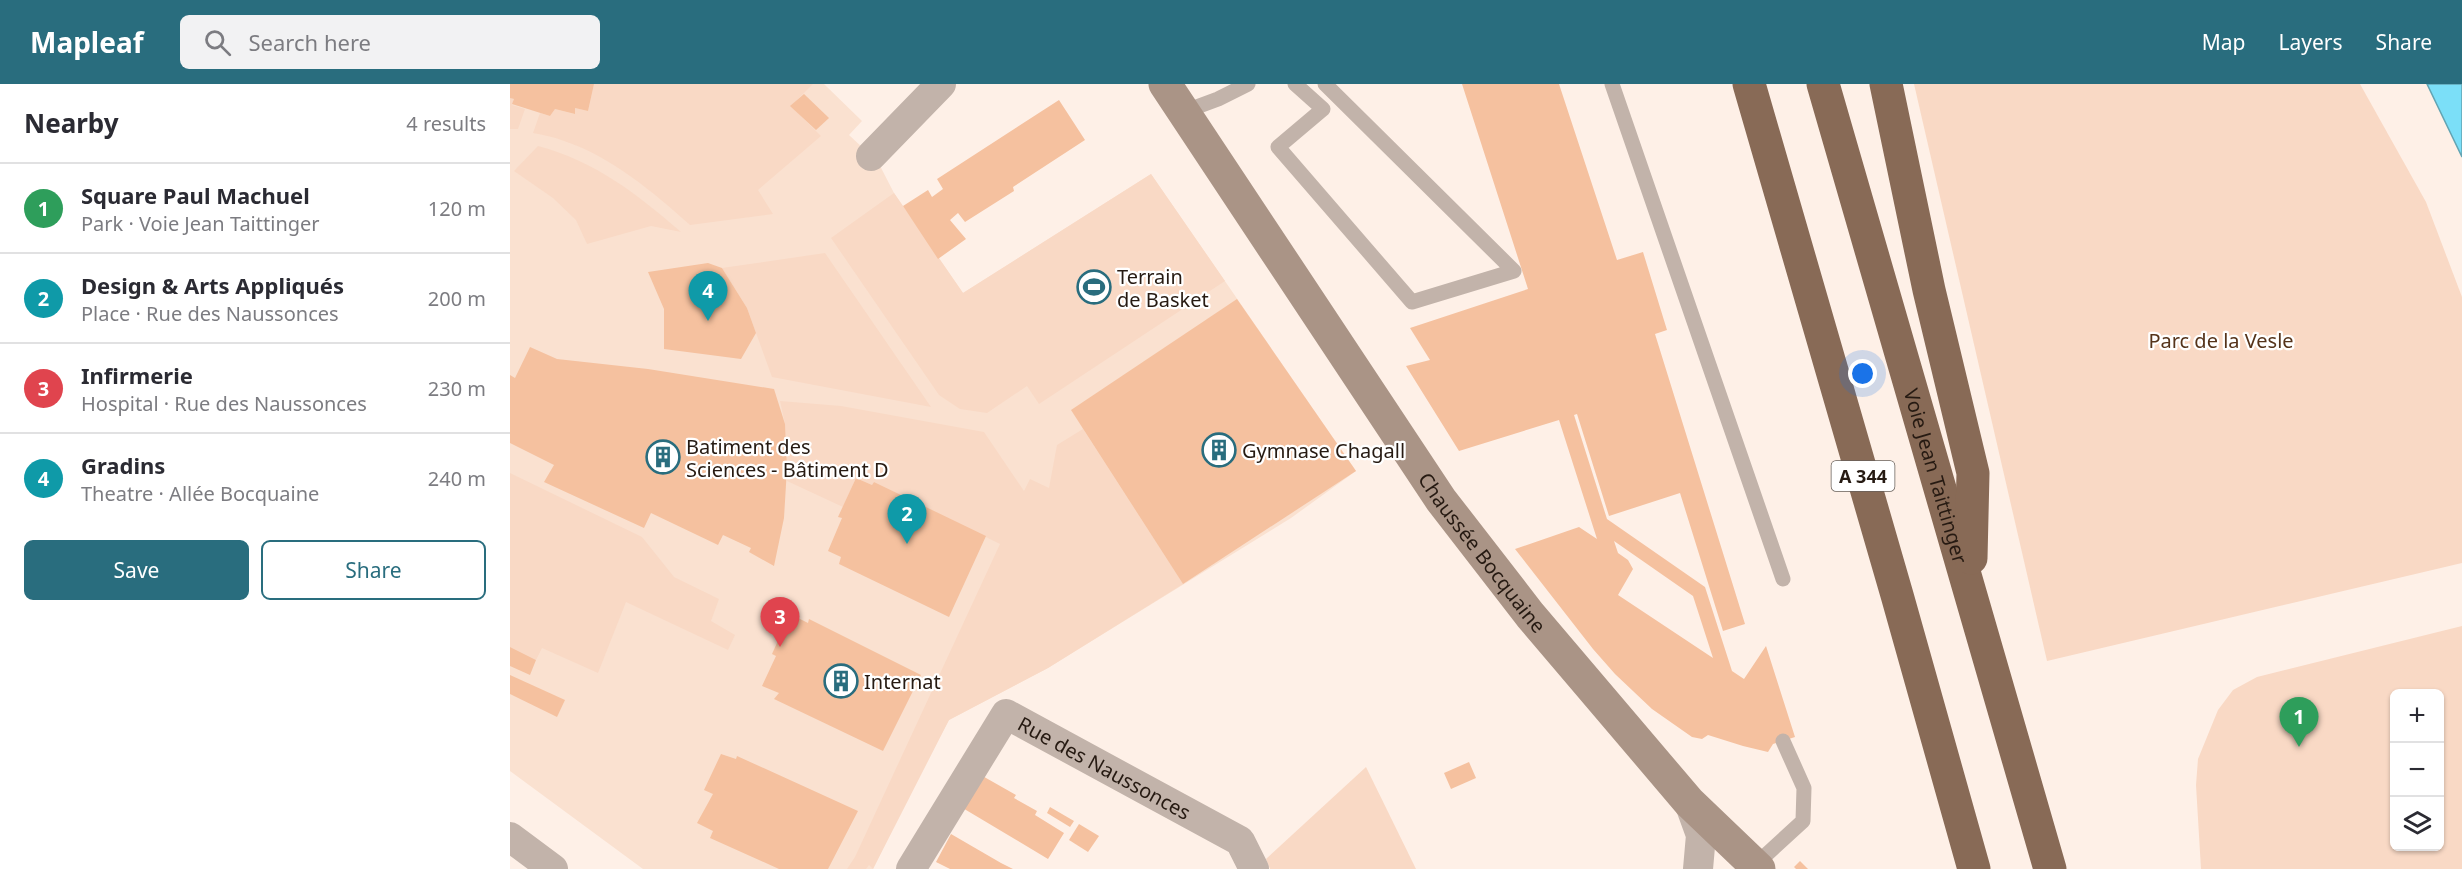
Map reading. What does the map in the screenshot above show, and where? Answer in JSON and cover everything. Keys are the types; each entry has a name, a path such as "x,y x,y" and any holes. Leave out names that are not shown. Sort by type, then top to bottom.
{"highway":[{"name":"A 344","path":"1749,84 1891,572 1974,869"},
{"name":"Voie Jean Taittinger","path":"1823,84 2050,869"},
{"path":"1886,84 1929,290 1974,473 1970,588"}],"main road":[{"name":"Chaussée Bocquaine","path":"1165,84 1441,500 1530,615 1689,802 1754,868"}],"street":[{"path":"871,156 941,84"},
{"name":"Rue des Naussonces","path":"911,869 1006,714 1240,841 1254,869"},
{"path":"1689,802 1701,835 1698,869"},
{"path":"510,837 553,869"}],"lane":[{"path":"1183,112 1218,99 1248,84"},
{"path":"1295,84 1323,109 1278,147 1413,302 1514,271 1325,84"},
{"path":"1612,84 1783,579"},
{"path":"1754,868 1803,821 1804,788 1783,741"}],"shaded area":[{"path":"510,84 824,84 862,121 849,135 878,162 894,193 963,293 1151,174 1356,471 1291,518 1048,668 949,720 914,784 873,869 643,869 510,771"}],"green space":[{"path":"594,84 813,84 791,106 821,136 758,190 773,214 690,225 647,188 599,156 560,140 533,133 540,113 550,116 555,109 574,114 575,108 588,111"},
{"name":"Parc de la Vesle","path":"1914,84 2360,84 2426,202 2462,297 2462,563 2047,661"},
{"path":"510,98 514,99 512,105 525,109 518,129 510,129"},
{"path":"538,146 578,160 614,180 681,232 651,226 587,244 576,220 553,198 514,171"},
{"name":"Terrain de Basket","path":"1151,174 1225,281 1039,404 1027,386 987,413 960,409 939,395 831,238 894,193 963,293"},
{"path":"825,253 931,407 772,377 747,308 722,268"},
{"path":"780,401 841,406 984,432 1024,491 1030,479 1049,488 1057,445 1083,429 1183,584 1048,668 949,720 873,869 869,865 866,869 847,869 855,857 1000,544 874,482 872,485 856,478 843,507 787,481 785,424"},
{"path":"510,473 642,537 674,577 719,599 711,621 735,635 728,650 626,602 598,673 542,648 536,660 510,647"},
{"path":"2462,626 2462,869 2201,869 2196,785 2198,759 2218,710 2233,690 2257,677"},
{"path":"1366,767 1416,869 1270,869 1266,859"}],"water":[{"path":"2427,84 2462,84 2462,157"}],"building":[{"path":"510,84 594,84 588,111 575,108 575,114 555,109 550,116 512,104 514,99 510,98"},
{"path":"1462,84 1559,84 1617,260 1643,252 1667,330 1655,334 1745,624 1723,631 1680,493 1609,516 1577,414 1574,415 1607,519 1705,587 1732,671 1744,679 1766,646 1795,737 1773,744 1768,752 1708,735 1702,739 1692,737 1652,709 1615,674 1515,549 1579,527 1597,539 1559,420 1459,451 1406,366 1430,360 1410,328 1528,289","holes":["1614,541 1693,596 1713,658 1618,595 1633,569 1628,560 1618,553"]},
{"path":"804,94 829,118 816,130 790,106"},
{"path":"1059,100 1085,140 1013,187 1014,191 965,222 958,213 950,220 966,239 938,259 903,206 928,190 932,197 943,189 937,179"},
{"path":"708,263 722,268 747,308 756,333 741,359 664,349 664,309 648,272"},
{"name":"Gymnase Chagall","path":"1237,299 1356,471 1183,584 1071,410"},
{"name":"Batiment des Sciences - Bâtiment D","path":"530,347 557,359 648,369 774,389 785,424 787,468 784,518 774,566 749,552 751,548 723,535 718,545 651,513 644,528 544,482 554,465 510,443 510,375 515,378"},
{"path":"856,478 872,485 874,482 986,536 949,617 839,564 841,557 828,551 842,518 838,517"},
{"name":"Internat","path":"790,614 808,623 809,619 921,675 883,751 774,699 779,693 762,686 776,656 772,654"},
{"path":"510,647 536,660 530,675 510,666"},
{"path":"510,675 565,700 557,717 510,694"},
{"path":"721,754 736,759 737,756 858,811 828,869 779,869 710,838 713,831 697,823 713,794 704,790"},
{"path":"1469,762 1476,778 1451,789 1444,773"},
{"path":"979,774 1016,795 1014,798 1037,811 1035,815 1064,833 1048,859 961,807"},
{"path":"1050,807 1074,821 1070,827 1047,813"},
{"path":"1079,824 1099,836 1088,852 1069,840"},
{"path":"951,834 1013,869 950,869 936,862"},
{"path":"1800,861 1808,869 1796,869 1794,867"}],"place":[{"name":"Terrain de Basket","path":"1094,287"},
{"name":"Gradins","path":"708,321"},
{"name":"Gymnase Chagall","path":"1219,450"},
{"name":"Batiment des Sciences - Bâtiment D","path":"663,457"},
{"name":"Design & Arts Appliqués","path":"907,544"},
{"name":"Infirmerie","path":"780,647"},
{"name":"Internat","path":"841,681"},
{"name":"Square Paul Machuel","path":"2299,747"}]}
